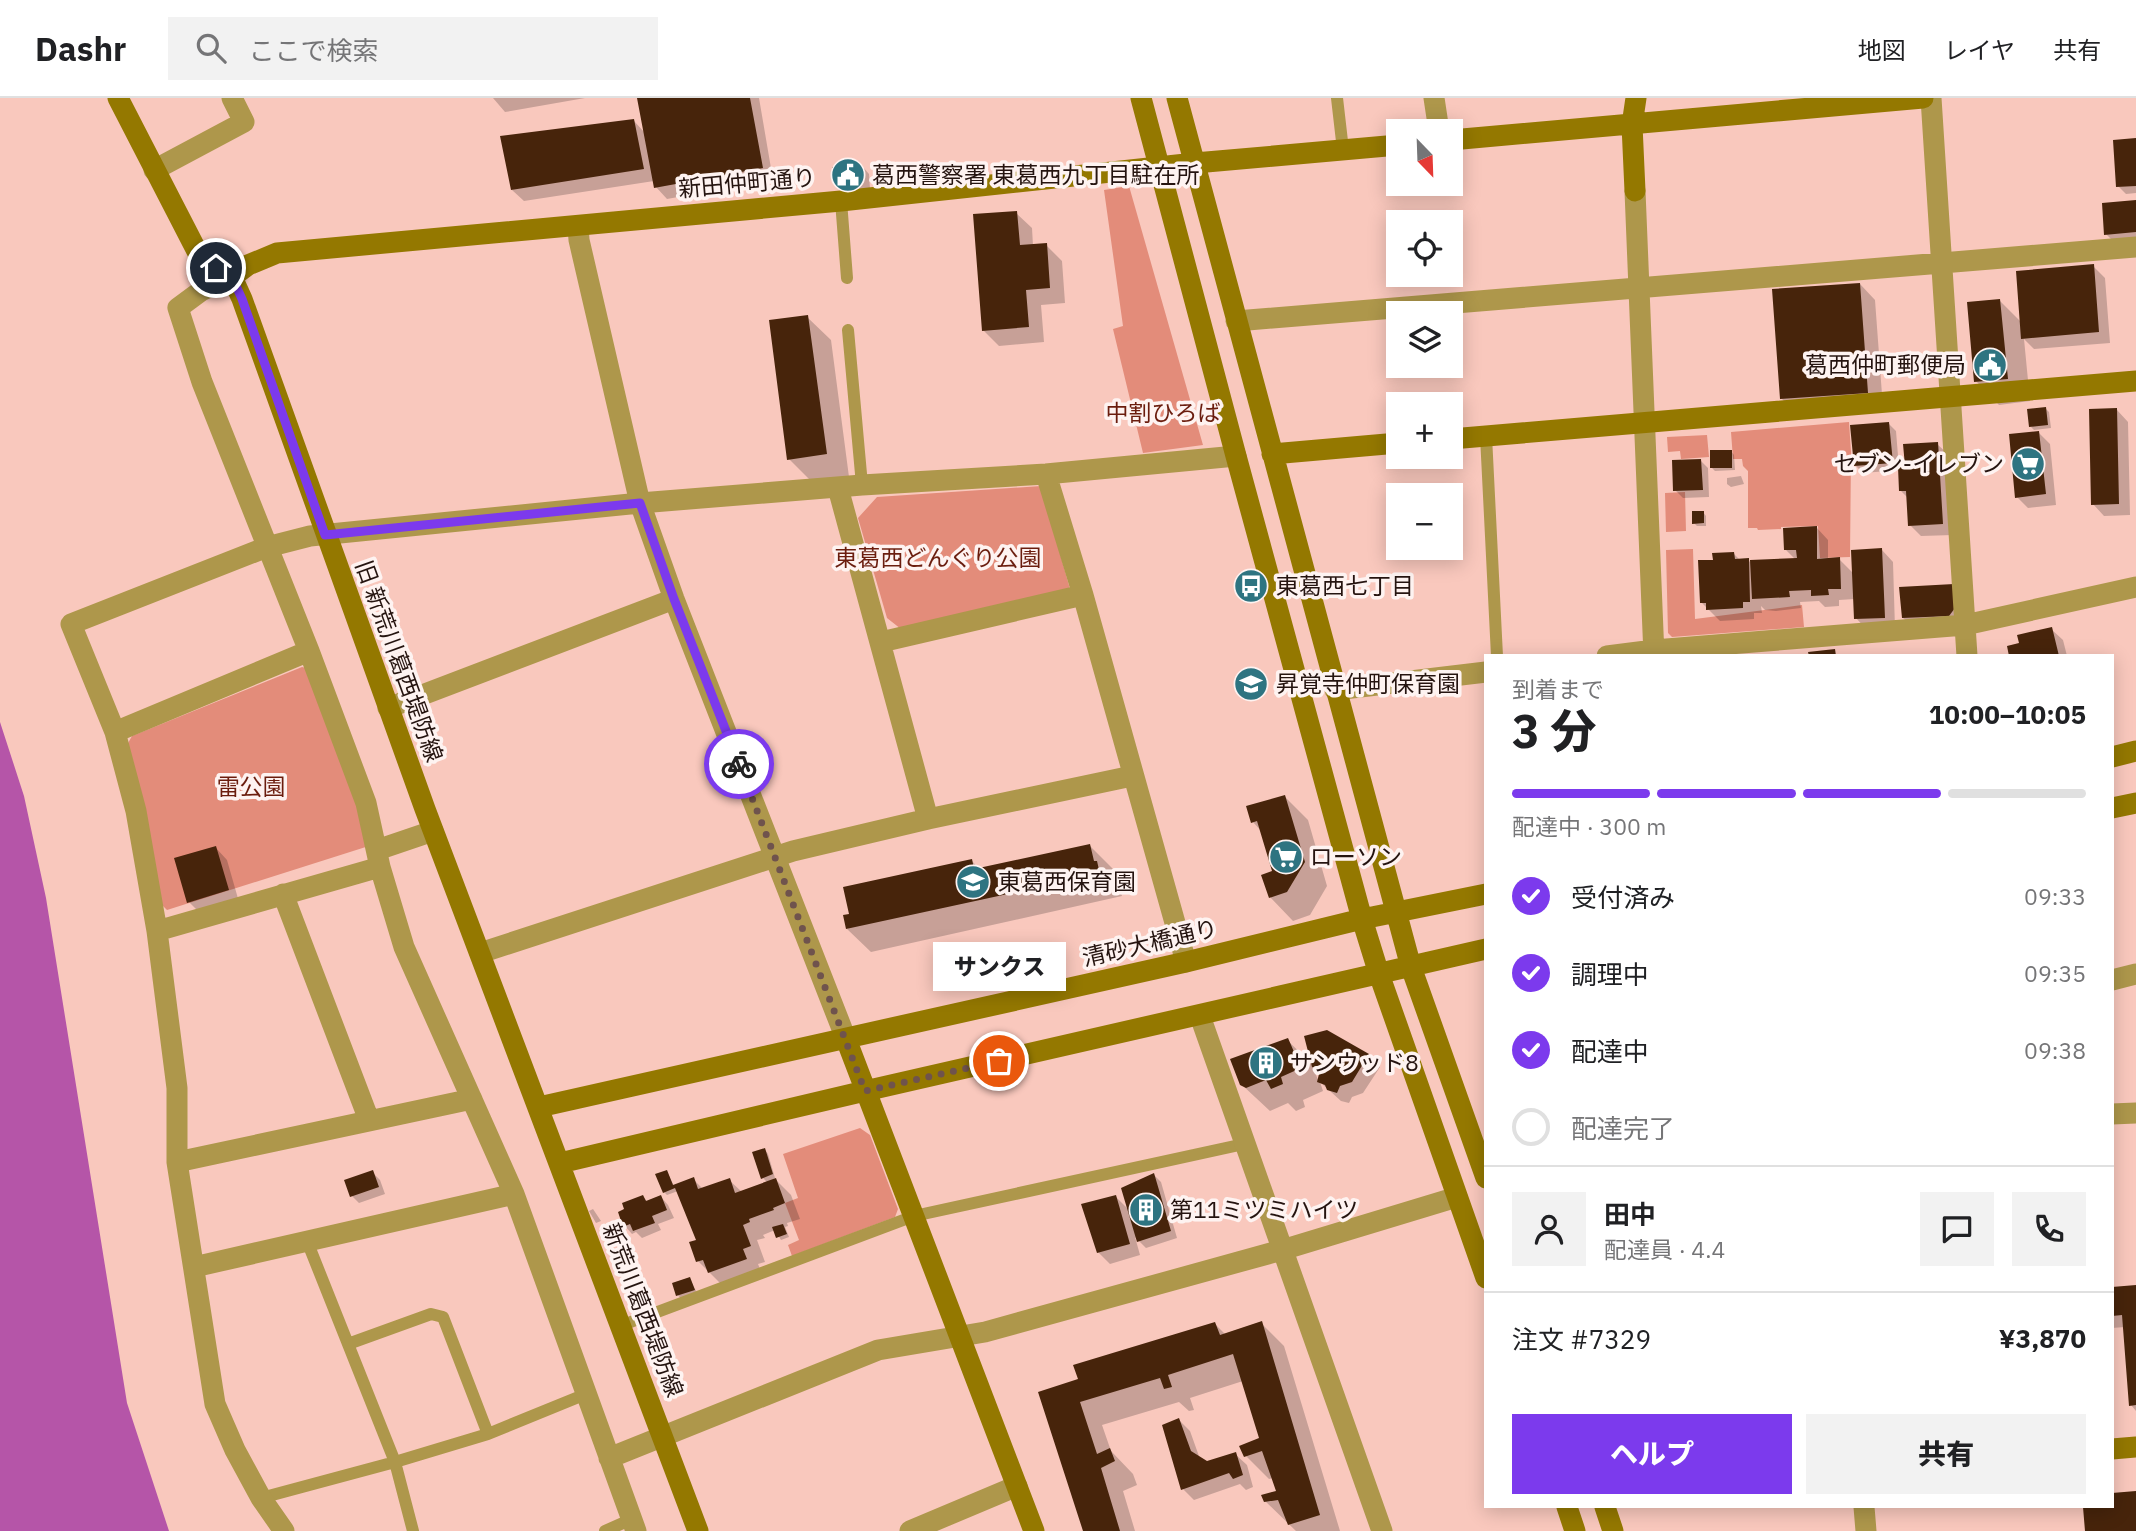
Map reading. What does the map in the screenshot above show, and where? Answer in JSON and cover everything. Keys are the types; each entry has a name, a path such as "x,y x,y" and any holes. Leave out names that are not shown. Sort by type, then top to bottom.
{"street":[{"path":"118,98 201,259 232,277"},
{"path":"155,170 244,122 232,98"},
{"path":"1142,98 1362,919 1379,975 1484,1273"},
{"path":"1177,98 1410,967 1484,1172"},
{"path":"1434,98 1437,119"},
{"path":"1636,98 1632,125 1654,653 1965,625 2136,587"},
{"path":"1463,139 1923,98"},
{"path":"1931,98 1967,654"},
{"name":"新田仲町通り","path":"232,277 248,265 277,253 841,201 1195,163 1386,146"},
{"path":"578,226 640,503 674,599 1034,1531"},
{"path":"1236,321 2136,247"},
{"path":"232,277 201,291 178,308 202,382 310,651 366,803 378,858 404,947 514,1194 634,1525"},
{"name":"旧 新荒川葛西堤防線","path":"232,277 250,318 325,535 433,831 539,1107"},
{"path":"1463,438 2136,381"},
{"path":"1272,454 1386,444"},
{"path":"284,1531 261,1498 215,1405 177,1162 177,1088 157,931 136,811 115,732 71,624 267,547 325,535 640,503 1045,474 1236,456"},
{"path":"1045,474 1083,595 1186,962"},
{"path":"838,488 928,818"},
{"path":"881,642 1083,595"},
{"path":"388,708 674,599"},
{"path":"115,732 310,651"},
{"path":"1335,690 1484,672"},
{"path":"2114,756 2136,751"},
{"path":"480,953 775,856 928,818 1132,776"},
{"path":"2114,808 2136,803"},
{"path":"157,931 283,894 378,858 433,831"},
{"path":"283,894 369,1120"},
{"name":"清砂大橋通り","path":"539,1107 1186,962 1362,919 1484,894"},
{"path":"560,1163 1484,949"},
{"path":"2114,980 2136,974"},
{"path":"1200,1016 1382,1531"},
{"path":"177,1162 472,1099"},
{"name":"新荒川葛西堤防線","path":"539,1107 698,1531"},
{"path":"2114,1114 2136,1113"},
{"path":"194,1267 514,1194"},
{"path":"610,1458 878,1350 985,1332 1282,1250 1457,1197"},
{"path":"2114,1449 2136,1447"},
{"path":"910,1531 1017,1486"},
{"path":"1567,1508 1576,1531"},
{"path":"1605,1508 1614,1531"},
{"path":"1864,1508 1866,1531"}],"lane":[{"path":"1337,98 1343,150"},
{"path":"841,201 847,278"},
{"path":"848,330 862,485"},
{"path":"1486,436 1497,654"},
{"path":"620,1325 914,1216 1244,1144"},
{"path":"307,1241 395,1462 413,1531"},
{"path":"348,1344 431,1314 443,1317 488,1434"},
{"path":"261,1498 488,1434 586,1394"},
{"path":"605,1531 634,1525"}],"green space":[{"name":"中割ひろば","path":"1129,186 1203,445 1143,453 1113,329 1123,326 1104,190"},
{"path":"1849,422 1850,557 1820,558 1818,526 1758,530 1748,528 1748,471 1743,466 1742,459 1733,459 1731,432"},
{"path":"1707,435 1709,457 1681,459 1680,451 1668,452 1667,437"},
{"name":"東葛西どんぐり公園","path":"1041,486 1070,589 906,633 887,618 858,518 877,497"},
{"path":"1685,492 1686,531 1666,532 1665,493"},
{"path":"1693,549 1695,619 1802,605 1804,627 1672,637 1668,633 1666,550"},
{"name":"雷公園","path":"302,667 310,669 372,845 167,910 159,902 127,745 132,736"},
{"path":"860,1128 870,1135 898,1209 895,1217 792,1256 788,1245 799,1240 785,1203 798,1198 783,1154"}],"shaded area":[{"path":"0,722 24,796 46,898 127,1403 169,1531 0,1531"}],"building":[{"path":"637,98 750,98 763,168 654,188"},
{"path":"634,119 644,169 511,190 500,136"},
{"path":"2136,138 2136,186 2116,187 2113,140"},
{"name":"葛西警察署 東葛西九丁目駐在所","path":"862,165 864,182 834,185 832,167"},
{"path":"2136,200 2136,232 2104,235 2102,203"},
{"path":"1017,211 1020,245 1047,243 1050,288 1026,290 1029,327 982,331 973,214"},
{"path":"2094,264 2099,332 2021,339 2016,271"},
{"path":"1860,283 1868,393 1780,399 1772,289"},
{"path":"2000,299 2008,379 1974,382 1967,302"},
{"path":"808,315 827,454 787,460 769,320"},
{"path":"2046,407 2048,425 2029,427 2027,409"},
{"path":"2117,408 2119,504 2091,505 2089,409"},
{"path":"1889,422 1893,463 1854,466 1850,425"},
{"path":"2039,431 2046,494 2015,498 2009,434"},
{"path":"1938,442 1943,524 1908,526 1906,491 1899,491 1898,467 1905,466 1903,444"},
{"path":"1710,450 1732,450 1732,468 1710,468"},
{"path":"1701,459 1703,490 1673,491 1672,460"},
{"path":"1692,511 1704,511 1704,523 1692,524"},
{"path":"1817,526 1817,559 1840,557 1841,589 1828,589 1829,595 1811,596 1811,590 1789,591 1790,597 1752,599 1750,560 1797,558 1796,550 1784,550 1783,528"},
{"path":"1882,548 1885,618 1854,619 1851,550"},
{"path":"1734,552 1735,559 1749,558 1750,602 1743,602 1743,608 1706,610 1706,603 1700,603 1698,560 1713,560 1712,553"},
{"path":"1954,584 1955,608 1949,616 1902,618 1899,587"},
{"path":"2052,627 2059,654 2009,654 2007,646 2019,643 2017,635"},
{"path":"1835,649 1836,654 1808,654"},
{"path":"1285,795 1305,862 1287,892 1269,898 1261,875 1272,871 1257,821 1251,823 1246,806"},
{"path":"1090,844 1100,874 846,929 843,915 849,914 843,887 972,859 974,869"},
{"path":"216,846 229,890 187,903 174,858"},
{"path":"1327,1030 1369,1054 1352,1082 1340,1086 1337,1093 1327,1090 1325,1085 1317,1082 1320,1070 1312,1067 1304,1036"},
{"name":"サンウッド8","path":"1288,1038 1301,1068 1281,1077 1283,1084 1271,1089 1266,1080 1246,1088 1240,1085 1230,1059"},
{"path":"765,1148 773,1174 761,1179 752,1152"},
{"path":"373,1170 379,1187 350,1197 344,1180"},
{"path":"667,1170 673,1185 694,1177 698,1189 730,1178 735,1193 776,1178 785,1203 749,1219 750,1222 743,1225 751,1246 743,1249 747,1259 708,1273 703,1260 696,1262 689,1242 696,1240 675,1188 663,1193 655,1174"},
{"name":"第11ミツミハイツ","path":"1154,1173 1171,1231 1137,1242 1121,1188"},
{"path":"643,1195 646,1201 661,1195 667,1210 652,1216 655,1223 633,1231 630,1224 623,1227 618,1212 624,1209 622,1203"},
{"path":"1116,1195 1130,1244 1097,1253 1081,1204"},
{"path":"783,1224 787,1234 776,1238 772,1227"},
{"path":"690,1277 695,1290 676,1296 672,1283"},
{"path":"2136,1285 2136,1405 2129,1406 2122,1315 2114,1316 2114,1287"},
{"path":"1262,1321 1320,1515 1288,1525 1278,1500 1264,1502 1261,1495 1276,1491 1262,1451 1244,1457 1239,1446 1259,1438 1233,1354 1168,1375 1172,1387 1164,1389 1160,1378 1080,1402 1097,1454 1110,1448 1115,1461 1101,1468 1120,1531 1083,1531 1038,1392 1078,1379 1073,1365 1215,1322 1220,1335"},
{"path":"1179,1418 1191,1451 1207,1461 1236,1452 1243,1475 1233,1479 1229,1473 1181,1490 1162,1425"},
{"path":"2136,1491 2136,1531 2085,1531 2083,1508 2114,1508 2114,1493"}],"way so far":[{"path":"739,764 865,1091 999,1061"}],"place":[{"name":"葛西警察署 東葛西九丁目駐在所","path":"848,175"},
{"name":"葛西仲町郵便局","path":"1990,365"},
{"name":"セブン-イレブン","path":"2028,464"},
{"name":"東葛西七丁目","path":"1251,586"},
{"name":"昇覚寺仲町保育園","path":"1251,684"},
{"name":"ローソン","path":"1286,857"},
{"name":"東葛西保育園","path":"973,882"},
{"name":"サンクス","path":"999,1061"},
{"name":"サンウッド8","path":"1266,1063"},
{"name":"第11ミツミハイツ","path":"1146,1210"}],"route":[{"path":"216,268 232,277 250,318 325,535 640,503 674,599 739,764"}]}
